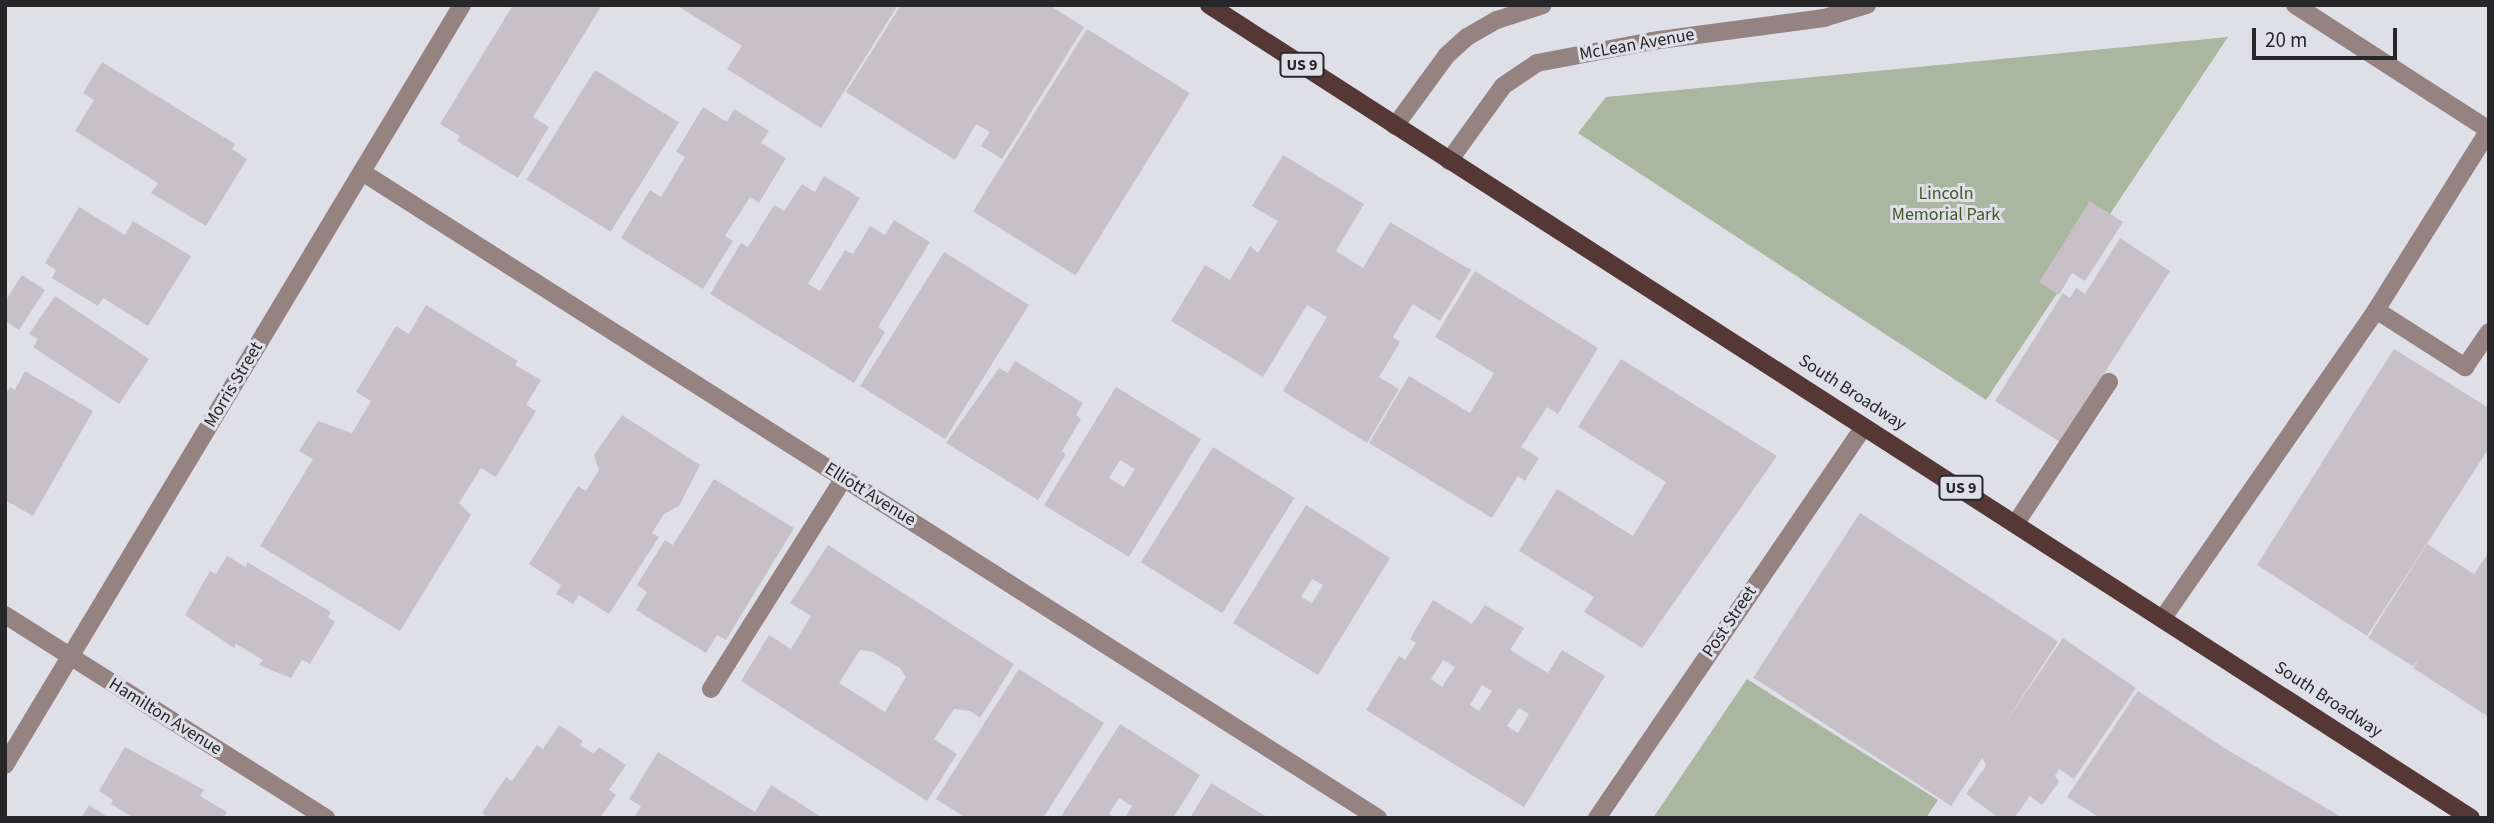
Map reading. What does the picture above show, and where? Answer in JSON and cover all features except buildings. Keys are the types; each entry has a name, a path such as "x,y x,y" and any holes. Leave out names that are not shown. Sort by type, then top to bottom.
{"main road":[{"name":"South Broadway","path":"1209,5 2471,818"}],"street":[{"name":"Morris Street","path":"5,765 462,5"},
{"path":"1395,126 1447,55 1467,37 1497,20 1543,5"},
{"name":"McLean Avenue","path":"1449,161 1503,86 1537,63 1652,41 1824,18 1867,5"},
{"path":"2163,618 2376,310 2489,130 2295,5"},
{"name":"Elliott Avenue","path":"362,172 1378,818"},
{"path":"2376,310 2465,367 2489,332"},
{"path":"2016,523 2109,382"},
{"name":"Post Street","path":"1597,818 1864,427"},
{"path":"711,689 844,478"},
{"name":"Hamilton Avenue","path":"5,615 326,818"}],"green space":[{"name":"Lincoln Memorial Park","path":"2228,37 1986,400 1578,133 1606,97"},
{"path":"1747,679 1938,800 1926,818 1653,818"}]}
